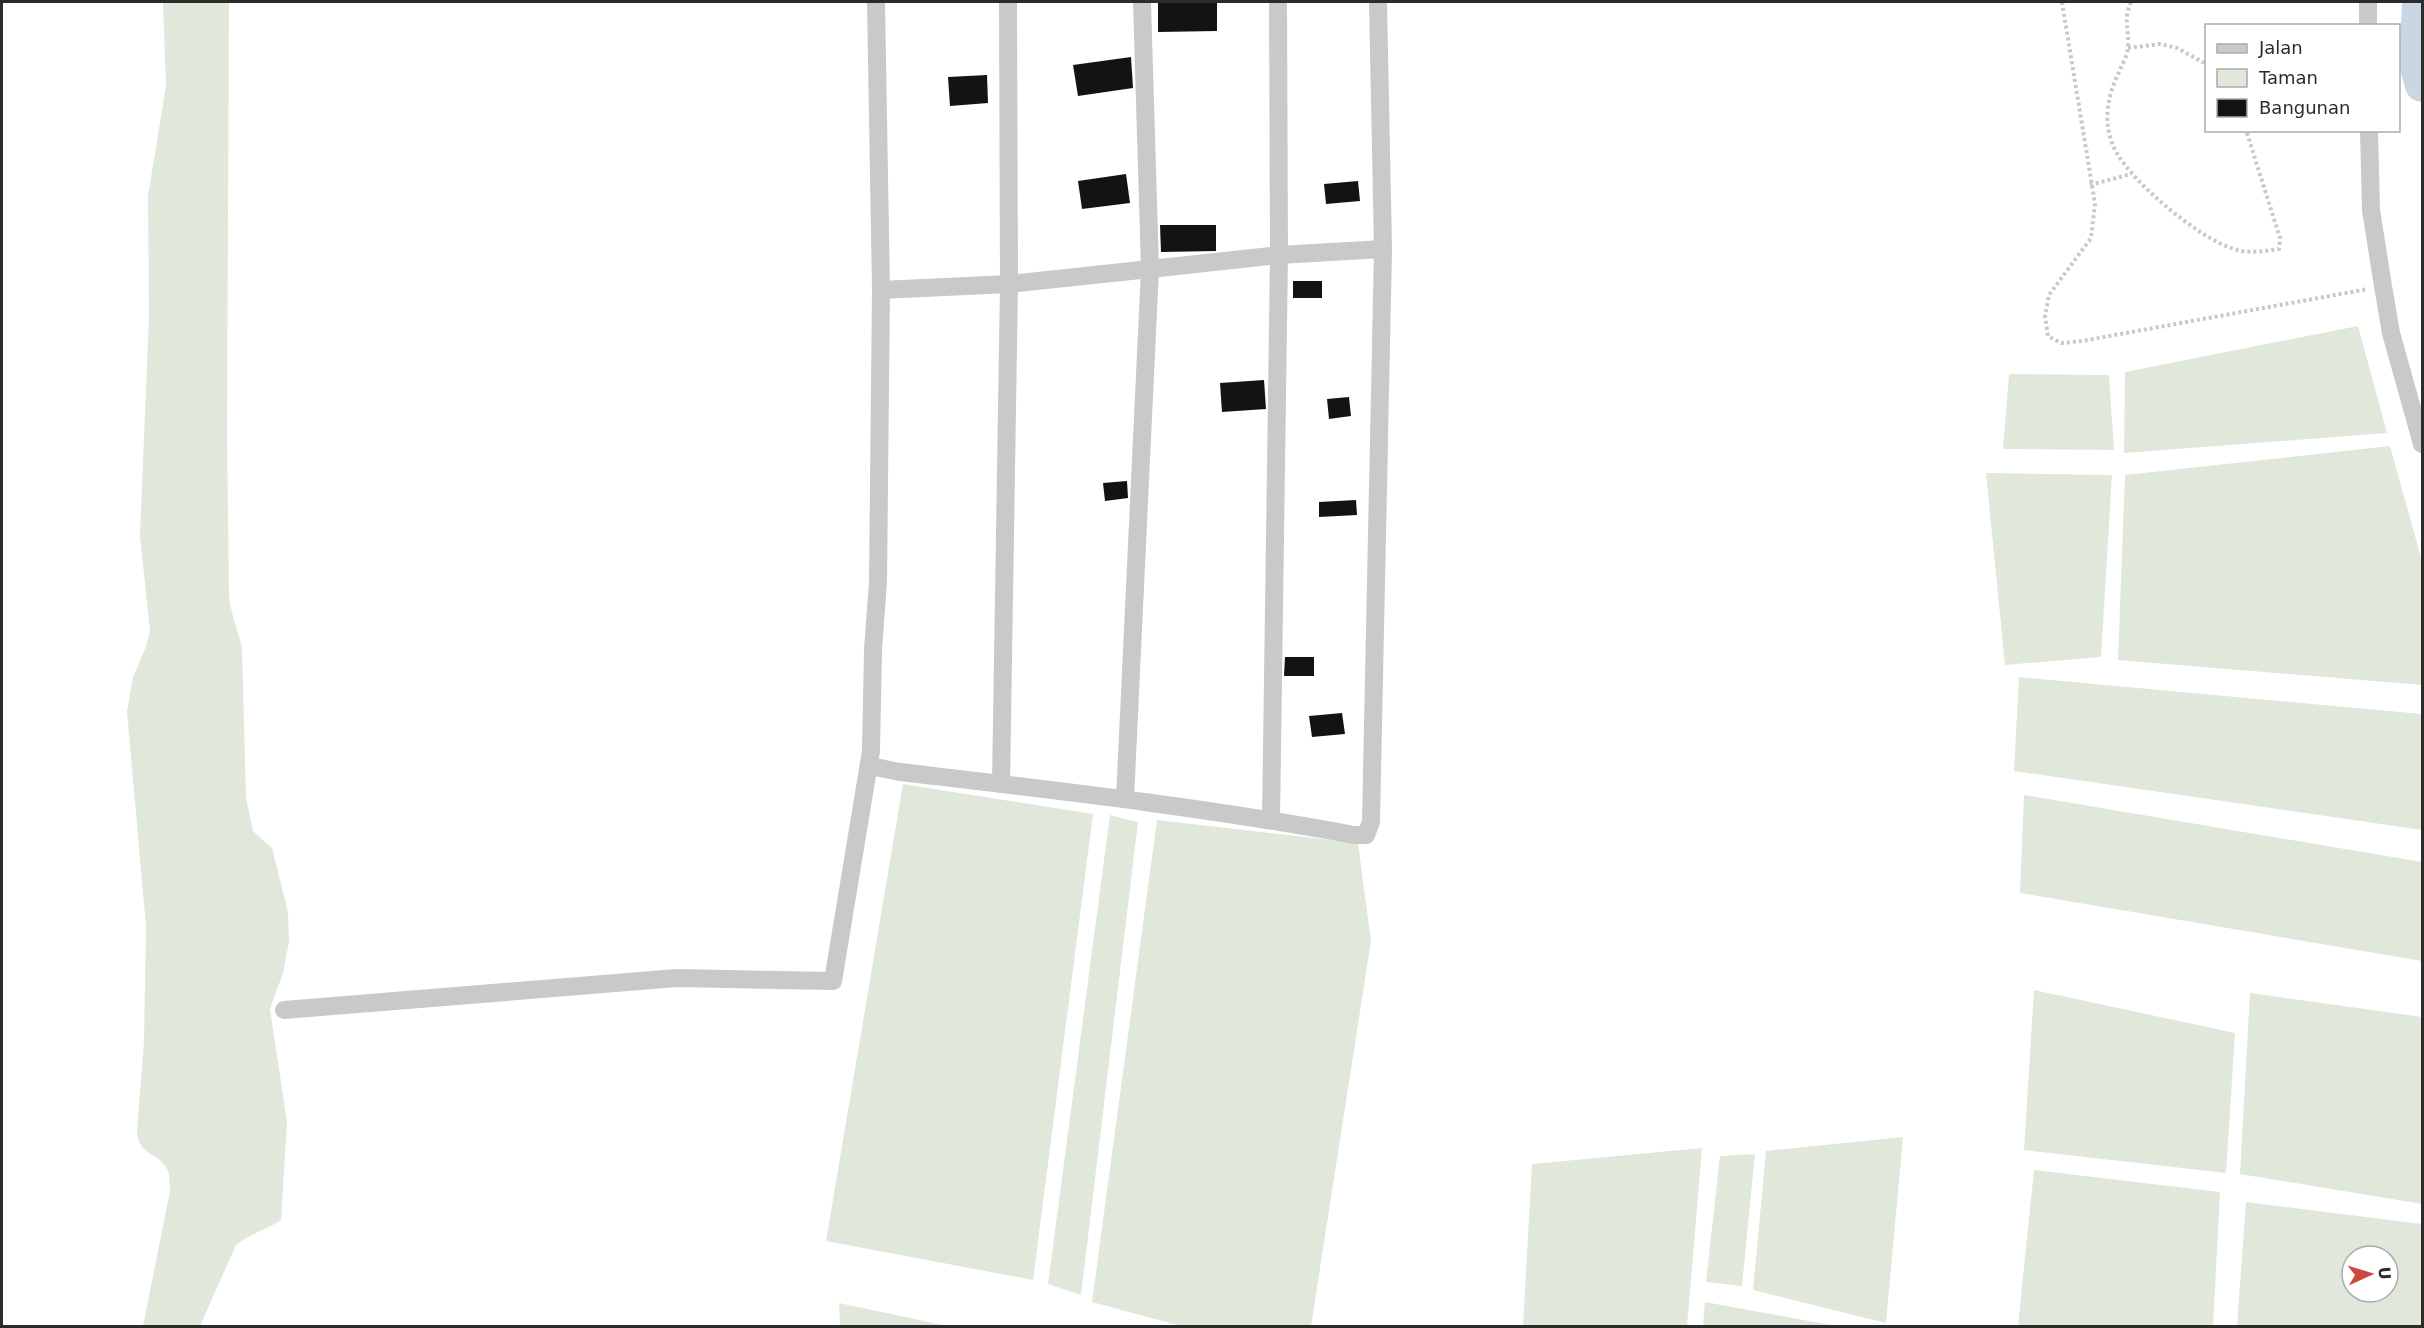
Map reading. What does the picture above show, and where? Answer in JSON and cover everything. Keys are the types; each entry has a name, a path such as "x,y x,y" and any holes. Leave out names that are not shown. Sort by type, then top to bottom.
{"street":[{"path":"284,1010 677,978 833,981 870,766 878,582 881,290 876,2"},
{"path":"1001,784 1009,284 1008,2"},
{"path":"1125,799 1150,270 1142,2"},
{"path":"1271,820 1279,255 1278,2"},
{"path":"870,766 1125,799 1366,835 1371,822 1383,249 1378,2"},
{"path":"2368,2 2368,24"},
{"path":"2369,132 2370,210 2391,333 2422,444"},
{"path":"881,290 1009,284 1279,255 1383,249"}],"path":[{"path":"2062,2 2090,186 2095,204 2091,238 2049,295 2045,316 2048,336 2061,343 2383,286"},
{"path":"2131,2 2126,13 2128,48 2107,104 2112,142 2130,174 2197,231 2234,250 2258,252 2279,249 2280,238 2247,132"},
{"path":"2128,48 2160,44 2177,48 2205,63"},
{"path":"2090,186 2130,174"}],"green space":[{"path":"163,2 229,2 227,432 229,596 242,648 246,798 253,831 272,848 288,912 289,942 283,973 270,1009 287,1122 281,1220 236,1245 200,1326 143,1326 170,1191 168,1171 160,1160 141,1146 137,1131 144,1041 146,927 127,711 133,677 150,631 140,536 149,317 148,196 166,86"},
{"path":"2358,326 2387,433 2124,453 2125,372"},
{"path":"2009,374 2109,375 2114,450 2003,449"},
{"path":"2390,446 2422,561 2422,685 2118,660 2125,475"},
{"path":"1986,473 2112,475 2101,657 2005,665"},
{"path":"2019,677 2422,714 2422,830 2014,771"},
{"path":"903,784 1093,814 1033,1280 826,1241"},
{"path":"2024,795 2422,862 2422,961 2020,893"},
{"path":"1110,815 1138,822 1081,1295 1048,1284"},
{"path":"1157,820 1358,843 1371,941 1311,1326 1181,1326 1092,1302"},
{"path":"2034,990 2235,1033 2226,1173 2024,1150"},
{"path":"2250,993 2422,1017 2422,1204 2240,1174"},
{"path":"1903,1137 1886,1323 1753,1290 1766,1151"},
{"path":"1702,1148 1687,1326 1523,1326 1532,1164"},
{"path":"1755,1154 1742,1286 1706,1282 1720,1156"},
{"path":"2034,1170 2220,1192 2213,1326 2018,1326"},
{"path":"2246,1202 2422,1224 2422,1326 2237,1326"},
{"path":"1705,1302 1836,1326 1703,1326"},
{"path":"839,1303 948,1326 840,1326"}],"building":[{"path":"1158,2 1217,2 1217,31 1158,32"},
{"path":"1131,57 1133,88 1078,96 1073,65"},
{"path":"987,75 988,103 950,106 948,77"},
{"path":"1126,174 1130,203 1082,209 1078,181"},
{"path":"1358,181 1360,201 1326,204 1324,184"},
{"path":"1160,225 1216,225 1216,251 1161,252"},
{"path":"1293,281 1322,281 1322,298 1293,298"},
{"path":"1264,380 1266,409 1222,412 1220,383"},
{"path":"1349,397 1351,416 1329,419 1327,399"},
{"path":"1127,481 1128,498 1105,501 1103,483"},
{"path":"1356,500 1357,515 1319,517 1319,502"},
{"path":"1285,657 1314,657 1314,676 1284,676"},
{"path":"1342,713 1345,734 1312,737 1309,716"}],"waterway":[{"path":"2419,2 2416,63 2422,85"}]}
